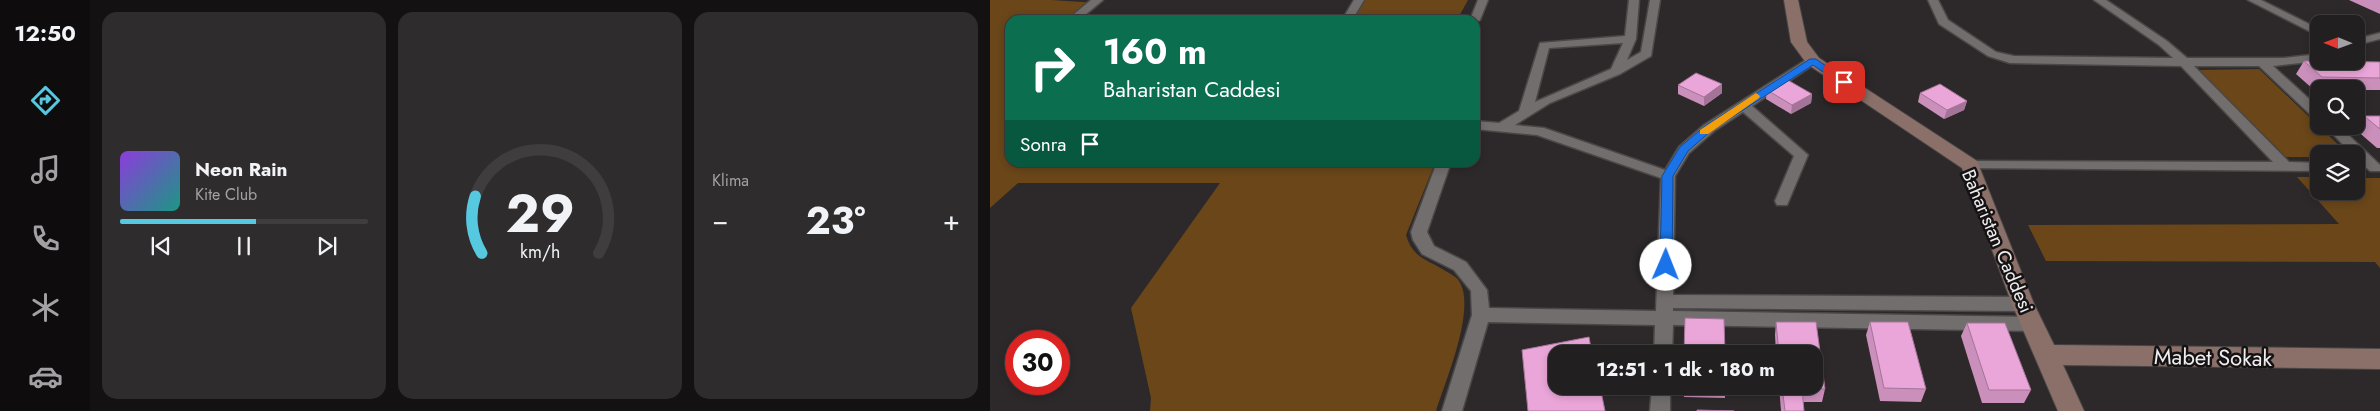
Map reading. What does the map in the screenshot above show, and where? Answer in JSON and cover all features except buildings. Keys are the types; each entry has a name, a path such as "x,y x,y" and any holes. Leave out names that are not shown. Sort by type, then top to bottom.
{"street":[{"path":"1078,15 1098,0"},
{"path":"1350,15 1359,0"},
{"path":"1477,15 1483,0"},
{"path":"1616,71 1630,40 1634,0"},
{"path":"1501,128 1546,100 1616,71 1647,54 1655,0"},
{"name":"Baharistan Caddesi","path":"1791,0 1799,42 1813,61 1970,165 2024,304 2071,411"},
{"path":"1933,0 1943,22 1992,54 2014,60 2284,62 2310,58"},
{"path":"2099,0 2163,43 2184,62 2285,167"},
{"path":"2253,0 2310,28"},
{"path":"2365,40 2380,36"},
{"path":"1525,113 1544,45 1630,40"},
{"path":"1663,345 1668,176 1684,150 1709,128 1813,61"},
{"path":"2262,62 2310,107"},
{"path":"1743,105 1801,154 1782,201"},
{"path":"1480,126 1539,131 1668,176"},
{"path":"2341,135 2377,168"},
{"path":"1970,165 2310,167"},
{"path":"1442,167 1419,232 1421,240 1428,250 1460,266 1474,281 1479,290 1481,315 1452,411"},
{"path":"1481,315 1665,309 2024,304"},
{"path":"1665,309 2033,324"},
{"name":"Mabet Sokak","path":"2046,355 2380,359"},
{"path":"1660,411 1661,395"}],"shaded area":[{"path":"990,0 1051,0 1098,3 1082,15 1005,15 1005,167 1433,167 1406,235 1412,249 1416,253 1457,278 1464,293 1464,309 1458,345 1436,411 1150,411 1151,398 1131,308 1220,183 1018,183 990,208"},
{"path":"1365,0 1468,0 1460,15 1354,15"},
{"path":"2259,69 2310,118 2310,135 2328,135 2339,145 2310,145 2310,157 2286,157 2199,70"},
{"path":"2297,177 2310,177 2310,192"},
{"path":"2365,178 2380,178 2380,268 2375,262 2046,261 2028,225 2339,224 2318,200 2365,200"}],"slow traffic":[{"path":"1704,132 1756,96"}],"route":[{"path":"1666,265 1668,176 1684,150 1709,128 1813,61 1844,82"}]}
